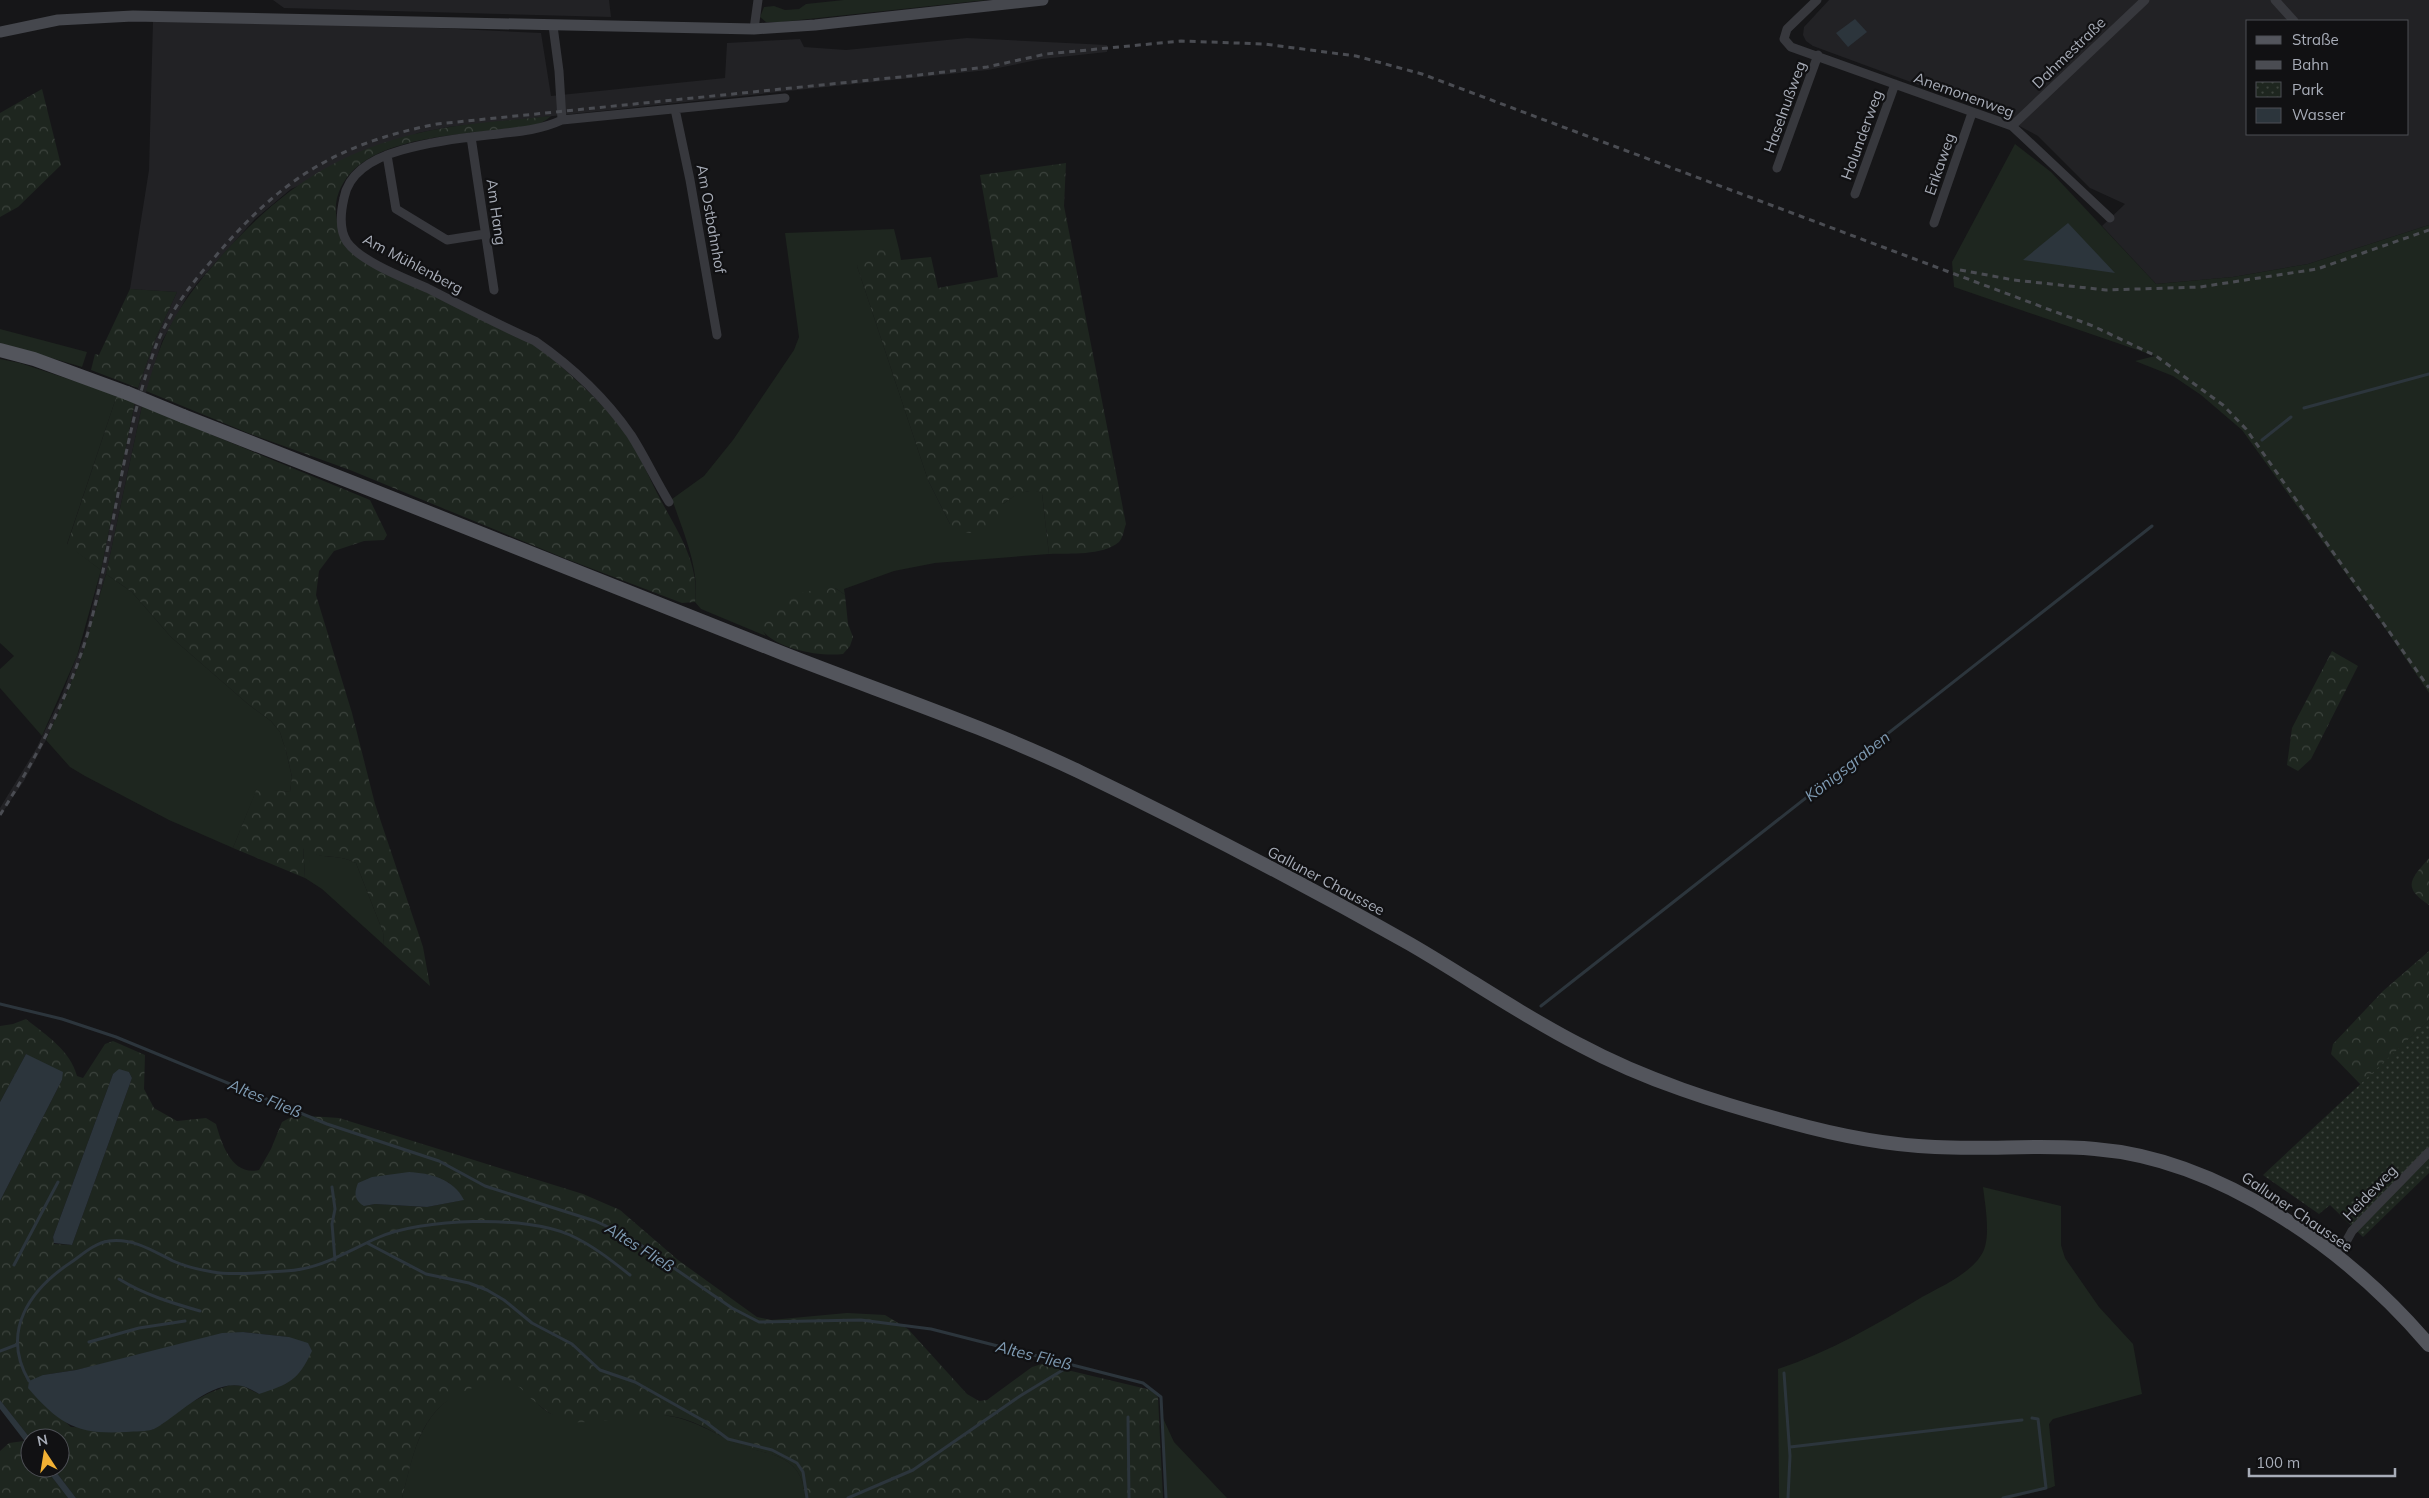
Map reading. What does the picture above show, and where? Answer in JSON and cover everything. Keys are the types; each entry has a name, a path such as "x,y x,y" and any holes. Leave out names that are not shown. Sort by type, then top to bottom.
{"main road":[{"path":"0,32 58,20 133,16 754,29 823,24 1043,0"},
{"name":"Galluner Chaussee","path":"0,350 34,359 127,393 793,657 977,727 1075,770 1219,843 1417,948 1559,1034 1607,1059 1696,1093 1784,1121 1826,1132 1879,1142 1934,1147 2065,1147 2120,1152 2170,1163 2224,1184 2280,1217 2337,1258 2381,1294 2429,1345"}],"street":[{"path":"754,29 758,0"},
{"name":"Anemonenweg","path":"1817,0 1787,28 1784,39 1791,47 1818,55 1972,113 2012,126 2110,218"},
{"name":"Dahmestraße","path":"2012,126 2145,0"},
{"path":"2274,0 2293,20"},
{"path":"553,26 559,71 562,120 785,98"},
{"name":"Haselnußweg","path":"1777,168 1818,55"},
{"name":"Holunderweg","path":"1855,194 1895,84"},
{"name":"Am Ostbahnhof","path":"675,110 690,180 717,335"},
{"name":"Erikaweg","path":"1934,224 1972,113"},
{"name":"Am Mühlenberg","path":"562,120 539,129 415,146 386,155 358,172 344,196 341,221 347,242 370,260 535,342 554,354 611,409 632,436 669,502"},
{"name":"Am Hang","path":"471,137 494,290"},
{"path":"386,155 396,209 447,240 485,234"},
{"name":"Heideweg","path":"2337,1258 2352,1231 2429,1152"}],"shaded area":[{"path":"273,0 609,0 611,17 284,8"},
{"path":"1829,0 2429,0 2429,225 2308,264 2233,277 2156,284 2102,226 2125,204 2090,188 2038,136 1995,113 1813,46 1806,41 1803,35 1804,27"},
{"path":"153,21 375,25 541,33 551,96 725,78 727,43 800,39 804,47 846,50 967,38 1107,45 1107,52 1042,59 988,70 448,127 418,133 291,189 255,219 199,281 188,295 162,341 142,406 106,574 81,659 46,740 24,781 0,816 0,808 36,749 61,697 85,635 101,570 138,388 155,340 177,292 130,289 149,170"}],"green space":[{"path":"844,0 987,0 781,22 766,22 760,17 764,7 774,6 785,10 799,9 806,4"},
{"path":"42,89 61,165 18,207 0,217 0,113"},
{"path":"551,116 533,126 427,139 402,145 378,154 358,166 344,182 336,204 338,228 344,245 356,254 534,345 558,364 599,402 633,445 685,545 694,573 696,587 695,602 682,603 564,558 350,470 248,433 146,391 158,353 169,329 197,285 244,231 288,193 311,177 361,151 419,133 468,125"},
{"path":"2015,144 2051,172 2156,284 2233,277 2308,264 2429,225 2429,693 2380,621 2242,430 2201,395 2173,376 2135,361 2155,356 1954,287 1952,262"},
{"path":"1066,163 1064,206 1126,524 1119,542 1104,550 1086,553 1049,554 1042,493 1037,491 1026,491 1017,495 1003,504 999,521 970,533 957,531 950,524 928,480 857,266 866,253 884,249 899,249 901,260 931,257 938,288 998,277 980,175"},
{"path":"894,229 899,249 884,249 857,266 928,480 950,524 1003,504 1018,493 1034,490 1042,493 1049,554 935,563 894,571 844,589 845,595 835,588 761,627 766,636 701,609 695,602 696,589 693,563 672,499 704,476 733,440 794,350 799,337 785,233"},
{"path":"130,289 177,292 155,340 138,388 91,370 95,354 99,355"},
{"path":"0,329 87,352 82,367 0,343"},
{"path":"0,359 20,363 117,395 67,544 101,570 77,656 42,736 0,688 0,669 14,656 0,643"},
{"path":"117,395 135,402 101,570 67,545"},
{"path":"142,406 370,500 387,535 384,540 364,541 334,551 319,571 316,595 352,713 375,804 423,947 430,986 384,945 383,932 356,863 342,858 316,855 303,848 305,878 233,848 257,788 290,792 292,777 280,732 271,721 248,704 171,637 132,592 106,574"},
{"path":"106,574 132,592 171,637 248,704 271,721 280,732 292,777 290,792 257,789 233,848 169,820 85,776 70,767 46,740 81,659"},
{"path":"826,587 835,588 845,595 848,624 853,637 850,646 843,654 810,653 798,650 775,641 766,635 760,627 772,610 802,593"},
{"path":"2332,651 2358,666 2311,759 2298,771 2287,765 2292,728"},
{"path":"303,847 316,854 342,858 356,863 383,932 384,945 322,889 305,878"},
{"path":"2429,858 2429,905 2415,893 2412,883 2417,872"},
{"path":"2429,951 2429,1020 2361,1085 2331,1054 2333,1044 2383,991"},
{"path":"26,1019 57,1044 74,1067 77,1076 83,1078 105,1044 113,1041 145,1055 144,1089 154,1108 177,1121 206,1118 216,1124 221,1141 235,1164 250,1171 259,1170 271,1149 282,1122 295,1115 339,1118 583,1194 620,1210 678,1260 757,1317 771,1320 847,1313 885,1315 908,1329 967,1394 979,1401 987,1400 1032,1367 1042,1364 1151,1390 1158,1397 1163,1498 804,1498 801,1478 796,1469 788,1462 777,1456 742,1446 693,1422 661,1415 587,1422 566,1421 557,1418 545,1410 517,1385 500,1381 491,1382 459,1394 444,1404 432,1416 417,1444 402,1498 76,1498 61,1478 70,1478 70,1428 22,1428 0,1400 0,1201 62,1080 26,1054 0,1102 0,1026","holes":["129,1072 132,1078 72,1245 54,1244 53,1237 113,1074","448,1182 463,1200 427,1207 375,1204 364,1206","243,1332 289,1337 259,1394 243,1386 230,1385 209,1393 181,1408 152,1430 71,1427 61,1418 43,1375 76,1370"]},
{"path":"2429,1020 2429,1173 2363,1237 2330,1205 2319,1214 2263,1175"},
{"path":"1983,1187 2061,1206 2061,1245 2065,1258 2099,1307 2133,1344 2142,1394 2053,1419 2049,1424 2055,1486 2050,1488 2012,1498 1779,1498 1778,1369 1816,1355 1852,1337 1964,1273 1972,1266 1983,1252 1987,1237"},
{"path":"498,1380 516,1384 548,1412 568,1419 582,1420 650,1414 675,1417 694,1423 741,1445 777,1456 788,1462 796,1469 801,1478 804,1498 402,1498 414,1451 427,1424 436,1411 447,1400 461,1391"},
{"path":"1162,1416 1174,1442 1227,1498 1165,1498"},
{"path":"20,1442 20,1478 53,1478 68,1498 0,1498 0,1451 9,1443"}],"water":[{"path":"1855,19 1867,32 1848,47 1836,33"},
{"path":"2068,223 2115,273 2023,260"},
{"path":"26,1054 63,1072 62,1080 0,1201 0,1102"},
{"path":"119,1069 129,1072 132,1078 72,1245 54,1243 53,1237 113,1074"},
{"path":"409,1172 441,1178 454,1187 464,1200 427,1207 375,1204 364,1206 357,1199 356,1190 358,1183 372,1177"},
{"path":"243,1332 289,1337 308,1343 312,1351 302,1369 292,1380 285,1384 259,1394 242,1386 230,1385 219,1388 195,1400 151,1430 95,1432 82,1429 60,1419 39,1401 28,1388 29,1381 43,1375 76,1370 222,1333"},
{"path":"0,1400 22,1428 20,1428 20,1435 0,1409"},
{"path":"53,1478 61,1478 76,1498 68,1498"}],"waterway":[{"name":"Königsgraben","path":"2304,408 2429,374"},
{"name":"Königsgraben","path":"2262,440 2291,417"},
{"name":"Königsgraben","path":"1541,1006 2152,526"},
{"name":"Altes Fließ","path":"0,1004 62,1019 116,1037 327,1124 439,1161 485,1186 595,1221 626,1235 732,1308 759,1322 861,1320 931,1329 1143,1383 1161,1397 1166,1498"},
{"path":"14,1265 58,1182"},
{"path":"332,1187 335,1209 332,1224 335,1260"},
{"path":"29,1381 21,1363 18,1345 19,1328 24,1313 33,1298 58,1272 90,1249 109,1241 135,1243 177,1263 198,1269 230,1274 297,1270 321,1264 377,1238 396,1231 420,1226 446,1223 501,1222 527,1224 570,1235 594,1248 630,1275"},
{"path":"367,1243 426,1274 469,1283 487,1290 504,1300 532,1323 572,1344 600,1370 635,1382 704,1421 728,1439 772,1450 797,1463 803,1472 807,1498"},
{"path":"119,1279 169,1302 200,1311"},
{"path":"89,1342 139,1328 185,1321"},
{"path":"0,1351 16,1345"},
{"path":"848,1498 913,1470 1020,1396 1071,1365"},
{"path":"1784,1373 1790,1456 1788,1498"},
{"path":"1128,1417 1129,1498"},
{"path":"2003,1498 2046,1488 2038,1419 2032,1418"},
{"path":"1790,1447 2022,1420"}],"railway":[{"path":"0,815 49,730 69,685 86,639 104,568 133,424 153,354 164,328 196,280 238,231 262,207 312,169 368,142 437,124 910,76 987,67 1046,54 1181,41 1264,44 1356,56 1422,74 2093,326 2156,356 2223,405 2246,429 2429,688"},
{"path":"1960,270 2014,280 2106,290 2200,287 2317,269 2429,230"}]}
